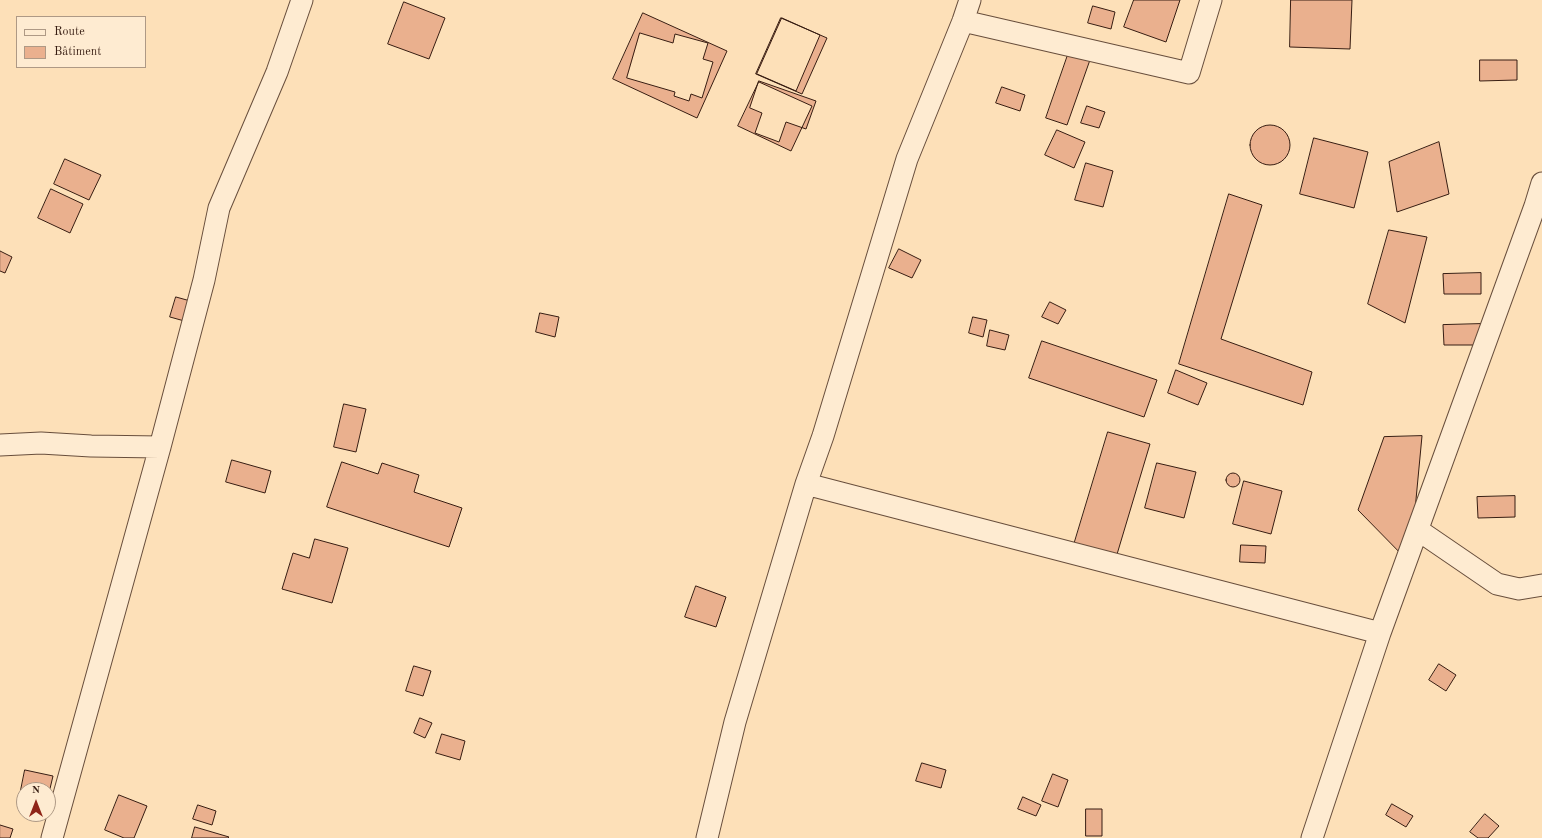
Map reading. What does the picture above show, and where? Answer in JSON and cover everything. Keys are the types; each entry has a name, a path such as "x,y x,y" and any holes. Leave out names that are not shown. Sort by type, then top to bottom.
{"street":[{"path":"52,838 160,447 204,280 219,208 277,72 302,0"},
{"path":"707,838 735,722 806,484 823,436 907,159 963,21 970,0"},
{"path":"963,21 1189,73 1211,0"},
{"path":"1312,838 1380,633 1535,206 1542,183"},
{"path":"0,445 42,443 91,446 160,447"},
{"path":"806,484 1380,633"},
{"path":"1418,530 1497,584 1519,589 1542,585"}],"building":[{"path":"1134,0 1180,0 1166,42 1124,27"},
{"path":"1291,0 1352,0 1350,49 1290,47"},
{"path":"404,2 445,18 429,59 388,44"},
{"path":"1093,6 1115,12 1111,29 1088,23"},
{"path":"643,13 727,51 697,118 613,79"},
{"path":"781,18 827,38 802,94 756,74"},
{"path":"782,18 820,35 796,91 757,74"},
{"path":"640,33 673,43 675,34 708,43 703,59 713,62 702,98 691,94 689,101 674,96 675,92 627,78"},
{"path":"1070,49 1091,57 1067,125 1046,118"},
{"path":"1480,60 1517,60 1517,80 1480,81"},
{"path":"759,81 816,101 806,129 786,122 779,142 755,133 762,113 750,108"},
{"path":"759,82 812,106 791,151 738,126"},
{"path":"1002,87 1025,95 1020,111 996,103"},
{"path":"1087,106 1105,112 1099,128 1081,123"},
{"path":"1270,125 1278,127 1284,131 1288,137 1290,145 1288,153 1284,159 1278,163 1270,165 1262,163 1256,159 1252,153 1250,145 1252,137 1256,131 1262,127"},
{"path":"1057,130 1085,142 1074,168 1045,155"},
{"path":"1314,138 1368,152 1354,208 1300,194"},
{"path":"1439,142 1449,194 1397,212 1389,162"},
{"path":"65,159 101,175 89,200 54,184"},
{"path":"1086,163 1113,171 1103,207 1075,200"},
{"path":"51,189 83,204 70,233 38,218"},
{"path":"1229,194 1262,205 1221,339 1312,372 1303,405 1179,364"},
{"path":"1389,230 1427,237 1405,323 1368,304"},
{"path":"899,249 921,260 912,278 889,268"},
{"path":"0,251 12,257 5,273 0,271"},
{"path":"1481,273 1481,294 1444,294 1443,274"},
{"path":"176,297 194,302 188,322 170,317"},
{"path":"1050,302 1066,310 1058,324 1042,317"},
{"path":"540,313 559,317 555,337 536,332"},
{"path":"973,317 987,320 983,337 969,333"},
{"path":"1481,324 1481,345 1444,345 1443,325"},
{"path":"990,330 1009,335 1005,350 987,346"},
{"path":"1042,341 1157,380 1144,417 1029,378"},
{"path":"1176,370 1207,383 1198,405 1168,393"},
{"path":"344,404 366,409 356,452 334,447"},
{"path":"1108,432 1150,444 1115,561 1073,548"},
{"path":"1422,436 1410,563 1358,510 1384,437"},
{"path":"232,460 271,471 265,493 226,482"},
{"path":"342,462 378,474 382,463 419,475 414,492 462,508 449,547 327,507"},
{"path":"1157,463 1196,472 1184,518 1145,508"},
{"path":"1233,473 1238,475 1240,480 1238,485 1233,487 1228,485 1226,480 1228,475"},
{"path":"1244,481 1282,491 1271,534 1233,524"},
{"path":"1515,496 1515,517 1478,518 1477,497"},
{"path":"315,539 348,548 332,603 282,589 293,553 309,558"},
{"path":"1241,545 1266,546 1265,563 1240,562"},
{"path":"696,586 726,597 716,627 685,617"},
{"path":"1439,664 1456,675 1446,691 1429,680"},
{"path":"414,666 431,671 423,696 406,691"},
{"path":"420,718 432,723 425,738 414,733"},
{"path":"442,734 465,741 460,760 436,753"},
{"path":"922,763 946,770 941,788 916,781"},
{"path":"25,770 53,776 52,782 23,782"},
{"path":"1053,774 1068,780 1058,807 1042,801"},
{"path":"119,795 147,806 134,838 124,838 105,830"},
{"path":"1023,797 1041,805 1036,816 1018,809"},
{"path":"1392,804 1413,816 1406,827 1386,815"},
{"path":"198,805 216,811 212,825 193,819"},
{"path":"1086,809 1102,809 1102,836 1086,836"},
{"path":"1485,814 1499,826 1488,838 1478,838 1470,832"},
{"path":"0,825 13,829 10,838 0,838"},
{"path":"195,827 229,837 192,838"}]}
